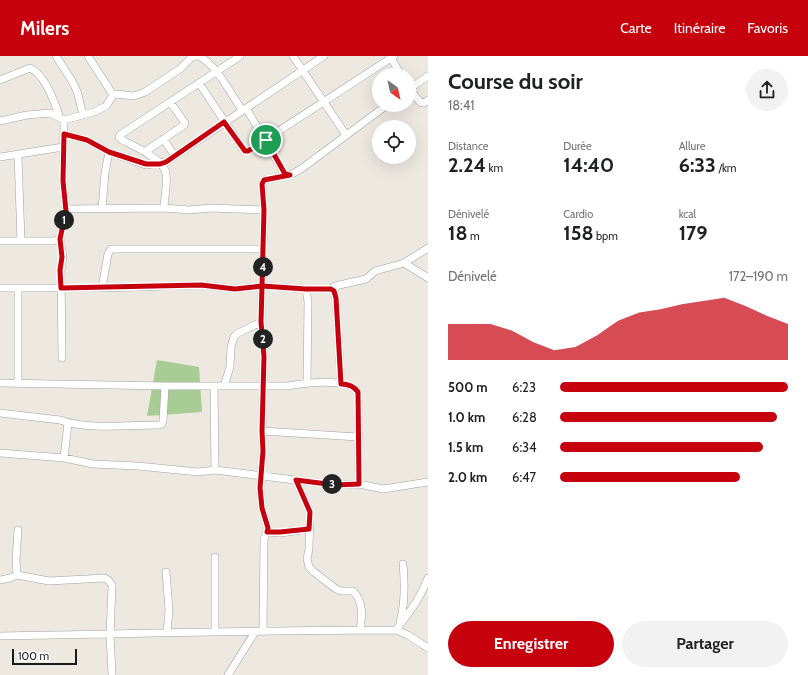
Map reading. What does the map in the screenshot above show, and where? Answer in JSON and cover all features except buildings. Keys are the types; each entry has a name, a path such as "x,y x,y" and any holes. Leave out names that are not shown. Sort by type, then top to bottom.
{"street":[{"path":"56,56 77,91 83,115"},
{"path":"88,56 113,95"},
{"path":"113,95 134,96 145,92 180,70 192,57 200,56 216,72 244,109 266,140 285,174 290,175"},
{"path":"164,208 166,179 165,171 146,151 122,140 119,137 120,134 240,56"},
{"path":"293,56 346,135"},
{"path":"64,134 87,140 109,152 146,164 160,164 166,162 324,56"},
{"path":"199,83 224,122 245,151 248,151 391,57 397,68"},
{"path":"0,80 30,68 34,70 42,80 62,119 64,134 63,181 66,211 60,239 62,257 60,270 62,358"},
{"path":"416,84 428,76"},
{"path":"0,121 27,115 50,113 62,119 83,115 106,106 113,95"},
{"path":"416,97 420,102 424,103 428,100"},
{"path":"146,151 185,123 170,102"},
{"path":"263,632 264,538 268,528 262,508 260,488 263,451 262,431 264,357 261,322 264,210 262,184 264,180 290,175 301,169 377,112"},
{"path":"163,139 175,156"},
{"path":"0,157 63,147"},
{"path":"102,209 105,173 109,152"},
{"path":"18,155 21,241"},
{"path":"66,211 68,209 164,208 189,210 211,208 264,210"},
{"path":"0,241 53,241 60,239"},
{"path":"0,288 102,288 201,285 235,289 262,286 331,289 336,286 366,279 375,271 404,263 428,248"},
{"path":"102,288 108,254 111,249 263,249"},
{"path":"404,263 428,278"},
{"path":"18,288 18,382"},
{"path":"306,289 308,302 307,382"},
{"path":"331,289 334,291 336,298 341,384"},
{"path":"224,386 230,367 234,337 238,333 261,322"},
{"path":"0,382 165,386 288,386 307,382 346,384 355,388 358,392 359,484"},
{"path":"0,413 60,420 68,423 98,425 162,424 165,386"},
{"path":"214,386 215,470"},
{"path":"64,458 68,423"},
{"path":"262,431 358,437"},
{"path":"0,453 64,458 93,464 138,466 198,472 215,470 335,485 359,484 383,489 428,482"},
{"path":"296,480 310,512 309,549 307,559 309,567 336,589 353,592 358,596 362,615 360,630"},
{"path":"267,532 309,529"},
{"path":"17,575 16,560 18,530"},
{"path":"215,557 215,632"},
{"path":"398,628 403,610 405,584 403,564"},
{"path":"166,572 168,610 167,632"},
{"path":"0,580 17,575 49,581 105,578 109,581 112,585 110,635 112,675"},
{"path":"398,628 422,594 428,578"},
{"path":"0,636 110,635 167,632 263,632 282,630 360,630 398,628 428,648"},
{"path":"228,675 255,632"}],"green space":[{"path":"157,360 199,367 202,412 147,416"}],"route":[{"path":"266,140 248,151 245,151 224,122 166,162 160,164 146,164 109,152 87,140 64,134 63,181 66,211 60,239 62,257 60,270 61,288 201,285 235,289 262,286 261,322 264,357 262,431 263,451 260,488 262,508 268,528 267,532 280,532 309,529 310,512 299,490 296,480 335,485 359,484 358,392 355,388 346,384 341,384 336,298 334,291 331,289 262,286 264,210 262,184 264,180 270,178 290,175 285,174 266,140"}]}
